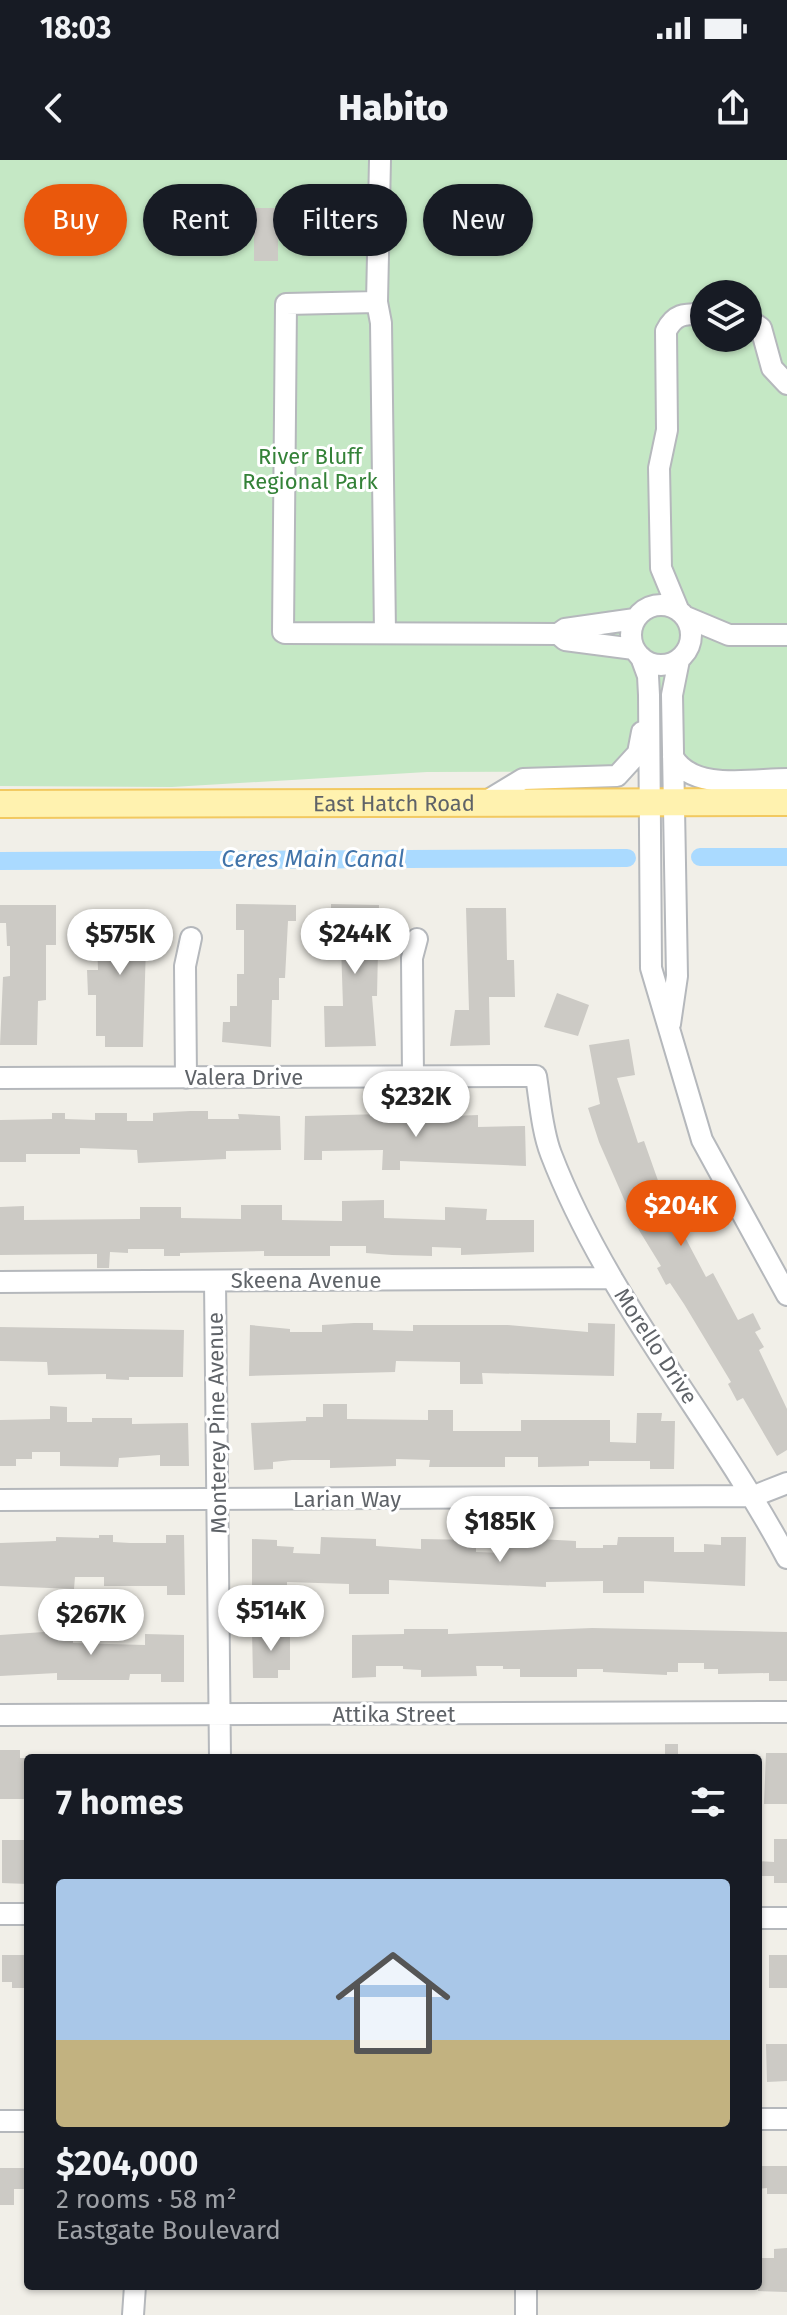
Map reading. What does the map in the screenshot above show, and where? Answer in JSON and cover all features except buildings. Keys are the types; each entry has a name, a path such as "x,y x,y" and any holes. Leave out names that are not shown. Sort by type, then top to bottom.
{"main road":[{"name":"East Hatch Road","path":"0,804 787,802"}],"street":[{"path":"380,160 377,302 381,323 385,633"},
{"path":"377,302 289,303 285,307 282,629 285,633 558,634 565,629 639,615 659,605 729,635 787,635"},
{"path":"690,314 672,319 666,331 667,430 659,468 661,568 692,636 682,657 672,695 673,757 662,804 651,968 702,1140 787,1295"},
{"path":"762,332 772,368 787,384"},
{"path":"661,568 631,639 648,676 662,804"},
{"path":"558,634 565,640 638,653 659,665 729,635"},
{"path":"484,802 523,779 617,776 630,765 640,748 642,712 649,702"},
{"path":"673,757 684,769 701,778 787,779"},
{"path":"186,1078 185,966 191,938"},
{"path":"413,1077 412,958 417,939"},
{"name":"Valera Drive","path":"0,1078 536,1076"},
{"name":"Morello Drive","path":"536,1076 550,1152 612,1278 754,1496 787,1558"},
{"name":"Skeena Avenue","path":"0,1282 612,1278"},
{"name":"Monterey Pine Avenue","path":"215,1281 220,1754"},
{"name":"Larian Way","path":"0,1500 754,1496 787,1483"},
{"name":"Attika Street","path":"0,1715 787,1712"},
{"path":"0,1914 24,1914"},
{"path":"762,1918 787,1918"},
{"path":"762,2119 787,2119"},
{"path":"0,2121 24,2121"},
{"path":"133,2315 135,2290"},
{"path":"526,2290 526,2315"}],"green space":[{"name":"River Bluff Regional Park","path":"0,160 787,160 787,771 427,772 172,787 0,786"}],"waterway":[{"name":"Ceres Main Canal","path":"700,857 787,857"},
{"name":"Ceres Main Canal","path":"0,861 627,858"}]}
